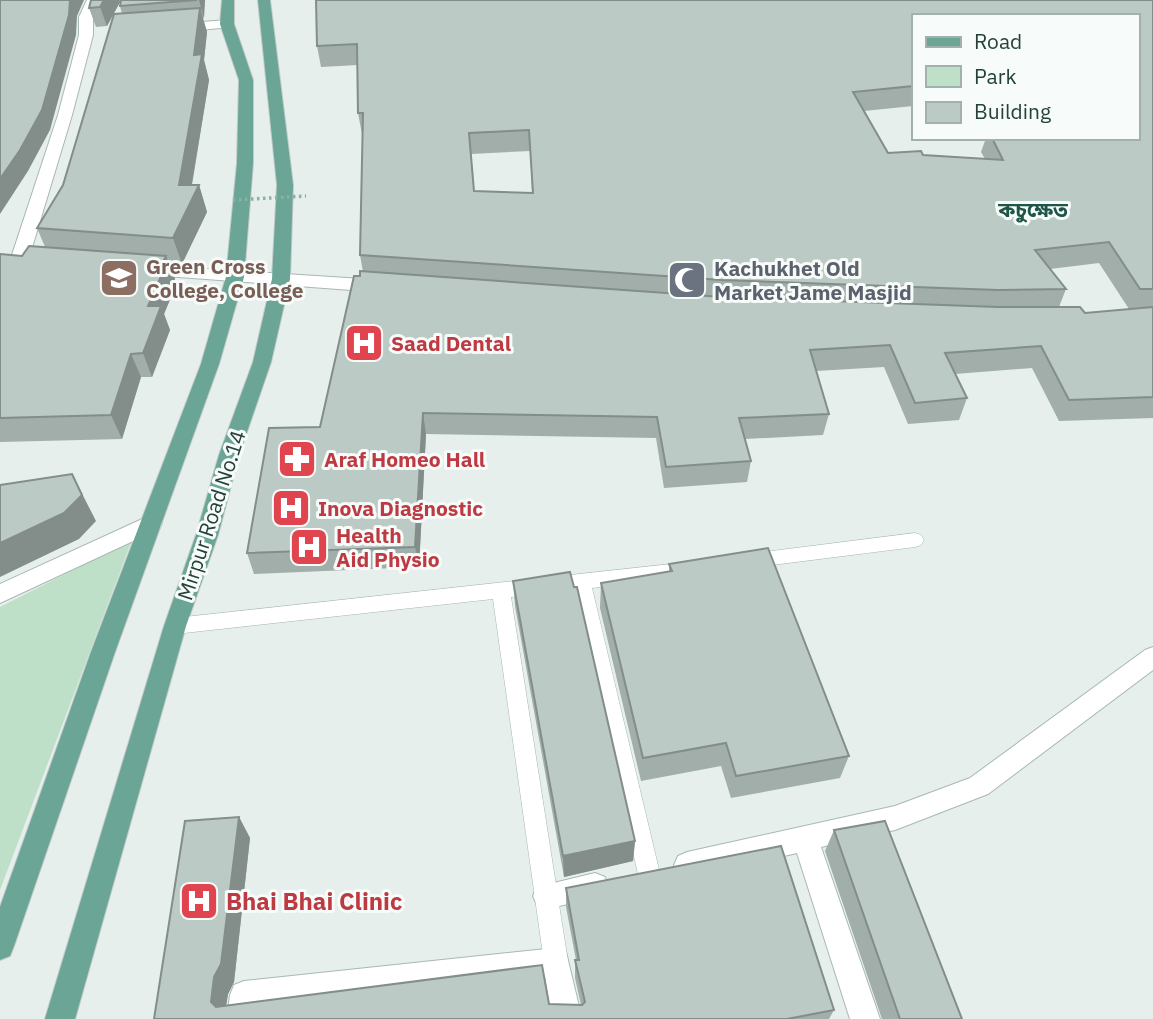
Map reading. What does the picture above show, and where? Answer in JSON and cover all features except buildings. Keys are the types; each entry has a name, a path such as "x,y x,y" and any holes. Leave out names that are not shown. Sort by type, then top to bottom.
{"main road":[{"path":"0,946 210,364 235,277 246,163 246,80 228,24 228,0"},
{"name":"Mirpur Road No.14","path":"60,1019 176,626 207,535 229,455 262,362 281,279 285,185 264,0"}],"street":[{"path":"0,259 26,261 50,169 92,34 86,17 93,0"},
{"path":"163,29 228,24"},
{"path":"127,269 402,288"},
{"path":"0,594 151,523"},
{"path":"547,896 895,818 979,786 1153,657"},
{"path":"805,838 865,1019"},
{"path":"242,1019 244,995 556,962 567,1019"}],"lane":[{"path":"735,563 915,540"},
{"path":"176,626 707,567"},
{"path":"582,583 649,874"},
{"path":"501,592 556,962"}],"path":[{"path":"233,200 306,196"}],"green space":[{"path":"132,540 0,890 0,607"}],"place":[{"name":"Green Cross College, College","path":"119,278"},
{"name":"Kachukhet Old Market Jame Masjid","path":"687,280"},
{"name":"Saad Dental","path":"364,343"},
{"name":"Araf Homeo Hall","path":"297,459"},
{"name":"Inova Diagnostic","path":"291,508"},
{"name":"Health Aid Physio","path":"309,547"},
{"name":"Bhai Bhai Clinic","path":"199,901"}],"district":[{"name":"কচুক্ষেত","path":"1033,209"}]}
